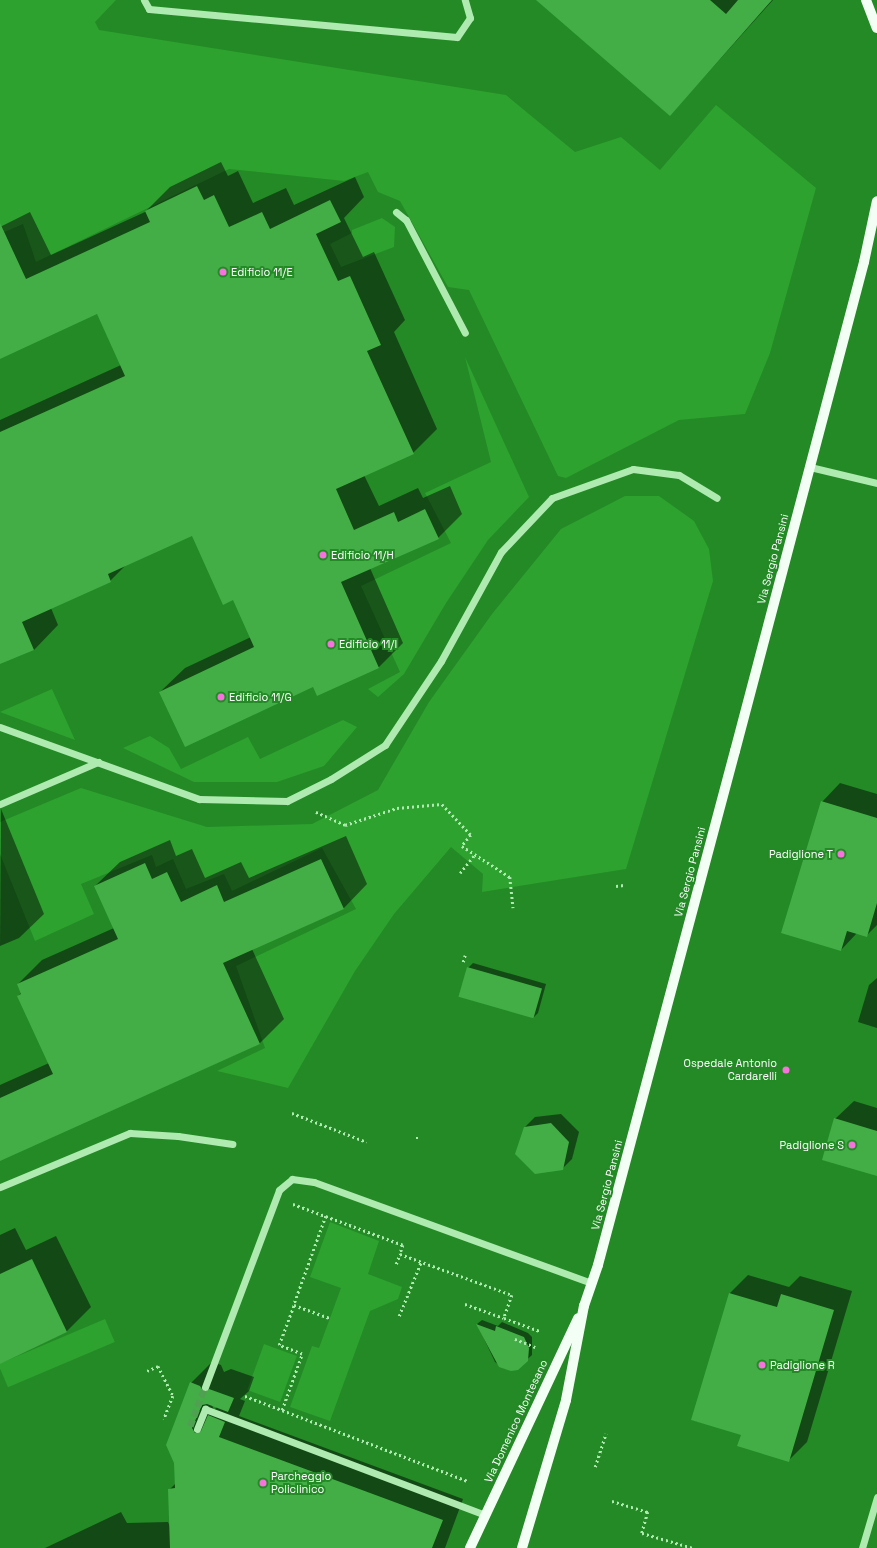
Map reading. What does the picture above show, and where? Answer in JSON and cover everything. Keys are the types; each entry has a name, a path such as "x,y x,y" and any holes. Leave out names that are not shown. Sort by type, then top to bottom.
{"main road":[{"path":"866,0 877,28"},
{"name":"Via Sergio Pansini","path":"522,1548 566,1400 584,1306 592,1283 810,467 864,262 877,201"},
{"name":"Via Domenico Montesano","path":"470,1548 584,1306"}],"lane":[{"path":"144,0 149,9 457,38 470,18 465,0"},
{"path":"396,212 406,220 465,333"},
{"path":"810,467 877,483"},
{"path":"0,727 199,799 287,801 331,779 386,745 441,661 501,552 552,498 633,469 679,475 717,498"},
{"path":"0,804 98,762"},
{"path":"0,1187 130,1133 178,1136 232,1144"},
{"path":"205,1387 276,1198 285,1182 303,1178 592,1283"},
{"path":"198,1429 205,1409 485,1516"},
{"path":"862,1548 877,1497"}],"path":[{"path":"316,812 345,825 397,808 442,804 471,835 462,846 474,856 510,877 513,908"},
{"path":"460,873 474,856"},
{"path":"616,886 624,885"},
{"path":"464,962 465,955"},
{"path":"292,1113 367,1142"},
{"path":"276,1198 403,1245 396,1264"},
{"path":"282,1410 302,1354 279,1345 326,1216"},
{"path":"400,1254 512,1295 504,1318"},
{"path":"399,1316 420,1262"},
{"path":"465,1304 540,1331"},
{"path":"294,1305 330,1318"},
{"path":"515,1339 535,1347"},
{"path":"147,1371 158,1366 173,1396 164,1419"},
{"path":"245,1396 468,1481"},
{"path":"595,1467 606,1434"},
{"path":"612,1501 648,1512 642,1533 693,1548"}],"green space":[{"path":"0,0 116,0 95,22 99,30 506,95 575,152 621,137 660,170 716,105 816,188 770,353 745,414 679,420 566,478 558,476 469,290 448,287 400,201 378,192 368,172 344,181 229,169 36,262 23,224 0,234"},
{"path":"382,218 395,227 394,247 341,267 330,244 352,233 352,230"},
{"path":"465,357 529,497 488,540 446,603 404,674 378,697 368,689 400,672 361,586 451,543 425,493 491,462"},
{"path":"625,496 659,496 694,521 709,549 713,581 626,869 482,892 483,874 451,847 394,914 355,971 288,1088 217,1071 265,1048 236,966 356,909 322,848 232,891 224,874 186,889 173,859 156,867 152,855 81,884 94,914 35,941 0,854 0,822 81,788 207,827 312,824 378,790 429,702 492,614 561,529"},
{"path":"52,689 75,740 0,712"},
{"path":"343,720 357,727 324,766 277,782 194,782 123,748 150,736 169,748 181,769 248,737 260,759"},
{"path":"330,1222 379,1241 368,1274 402,1287 398,1299 370,1311 330,1421 290,1407 312,1346 319,1348 341,1288 310,1277"},
{"path":"105,1319 115,1342 8,1387 0,1369 0,1364"},
{"path":"264,1344 297,1356 280,1402 247,1390"}],"building":[{"path":"536,0 710,0 726,14 738,0 772,0 670,116"},
{"path":"197,186 204,200 214,195 229,227 262,212 270,229 330,200 341,222 316,234 338,281 350,276 381,345 367,351 414,454 336,489 354,530 394,512 398,522 425,509 439,539 341,582 379,668 317,696 313,687 185,747 159,692 254,647 233,600 223,605 192,536 108,574 111,582 22,622 34,650 0,664 0,432 125,376 97,314 0,359 0,223 26,279 150,222 145,211"},
{"name":"Padiglione T","path":"821,801 877,818 877,903 867,937 847,931 841,951 781,933"},
{"path":"321,859 344,909 223,963 260,1044 0,1161 0,1098 53,1074 17,996 21,994 17,984 118,939 94,886 145,863 152,879 167,872 181,902 217,885 224,902"},
{"path":"467,967 542,988 533,1018 458,997"},
{"name":"Padiglione S","path":"834,1118 877,1131 877,1176 822,1160"},
{"path":"551,1123 569,1142 563,1170 535,1174 515,1154 524,1127"},
{"path":"32,1259 67,1332 0,1364 0,1274"},
{"name":"Padiglione R","path":"729,1293 777,1307 781,1294 834,1310 789,1462 737,1446 741,1435 691,1420"},
{"path":"476,1324 495,1331 496,1326 524,1337 529,1348 528,1361 518,1370 511,1371 499,1367"},
{"name":"Parcheggio Policlinico","path":"190,1382 200,1386 204,1392 209,1389 234,1398 228,1412 207,1404 202,1405 192,1428 195,1433 201,1431 208,1415 225,1422 219,1437 443,1520 432,1548 170,1548 168,1489 175,1488 174,1463 166,1445"}],"tunnel":[{"path":"190,1426 205,1387"}],"place":[{"name":"Edificio 11/E","path":"223,272"},
{"name":"Edificio 11/H","path":"323,555"},
{"name":"Edificio 11/I","path":"331,644"},
{"name":"Edificio 11/G","path":"221,697"},
{"name":"Padiglione T","path":"841,854"},
{"name":"Ospedale Antonio Cardarelli","path":"786,1070"},
{"name":"Padiglione S","path":"852,1145"},
{"name":"Padiglione R","path":"762,1365"},
{"name":"Parcheggio Policlinico","path":"263,1483"}]}
